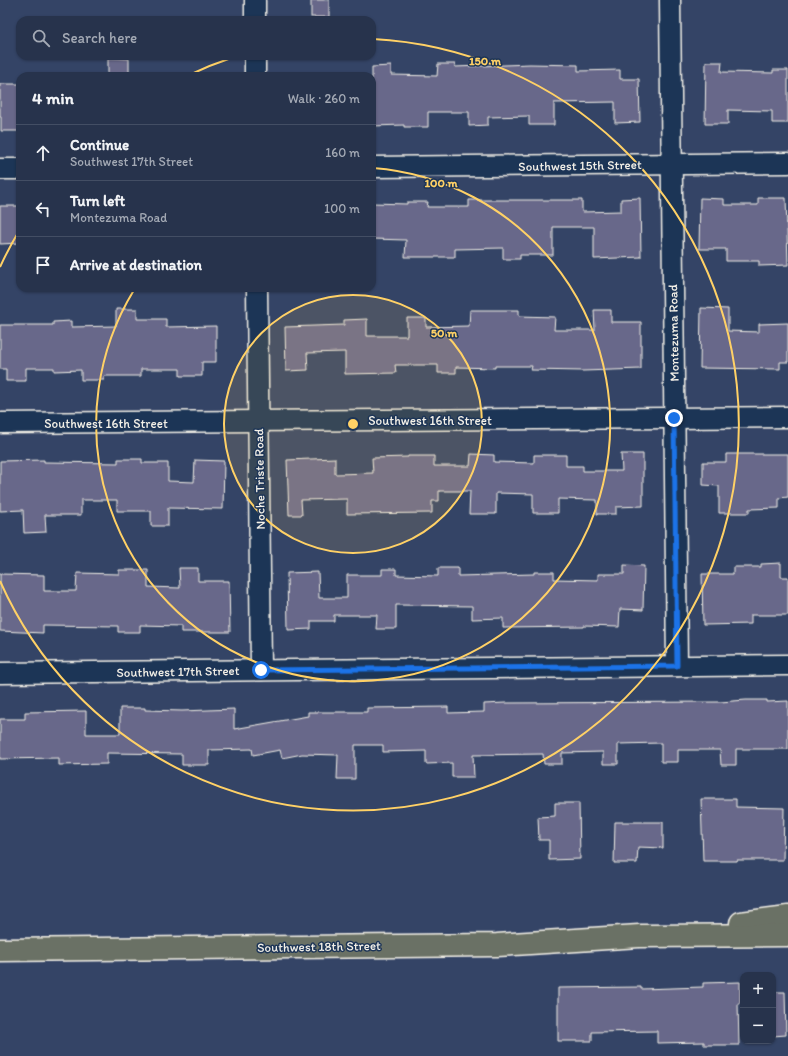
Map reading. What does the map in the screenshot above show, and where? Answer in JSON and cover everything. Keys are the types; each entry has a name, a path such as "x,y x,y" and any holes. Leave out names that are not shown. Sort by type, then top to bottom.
{"main road":[{"name":"Southwest 18th Street","path":"639,936 788,917"},
{"name":"Southwest 18th Street","path":"0,950 497,944 639,936 788,935"}],"street":[{"path":"254,0 255,16"},
{"name":"Montezuma Road","path":"670,0 677,666"},
{"path":"255,60 255,72"},
{"name":"Southwest 15th Street","path":"376,167 788,163"},
{"path":"0,169 16,169"},
{"name":"Noche Triste Road","path":"257,292 261,670"},
{"name":"Southwest 16th Street","path":"0,424 788,417"},
{"name":"Southwest 17th Street","path":"0,673 788,665"}],"building":[{"path":"311,0 329,0 329,16 311,16"},
{"path":"108,60 129,60 129,72 108,72"},
{"path":"706,62 722,62 721,72 773,73 773,70 788,70 788,123 772,123 772,111 728,110 728,124 705,124"},
{"path":"438,64 455,64 455,67 530,64 578,65 578,71 620,70 620,79 639,79 640,122 615,123 615,102 554,103 554,125 529,125 529,116 488,117 488,125 469,126 469,112 428,112 428,127 404,127 404,125 376,126 376,72 372,72 372,67 391,66 391,75 437,76"},
{"path":"0,84 16,84 16,131 1,131"},
{"path":"640,198 641,257 594,259 594,227 553,227 553,255 520,255 520,259 503,259 503,248 455,249 455,257 405,257 406,240 376,239 376,203 407,204 407,202 428,202 427,207 469,207 469,200 582,200 582,212 621,211 621,199"},
{"path":"700,198 724,199 724,205 758,205 758,198 786,198 788,265 759,266 759,261 726,261 726,249 699,249"},
{"path":"0,206 16,206 16,243 0,244"},
{"path":"701,308 728,309 728,331 759,332 759,324 788,323 788,362 780,362 780,369 700,368"},
{"path":"116,309 137,309 137,319 166,319 166,327 216,326 216,362 202,362 202,376 180,376 180,369 141,369 141,376 104,376 104,380 81,380 81,370 54,371 54,368 26,368 26,381 6,381 6,369 0,369 0,325 53,325 53,322 71,321 71,327 116,326"},
{"path":"470,310 519,310 519,316 555,317 554,330 595,330 594,310 611,310 611,322 641,322 641,369 583,371 531,370 532,366 495,366 495,368 456,367 456,373 438,373 438,365 395,365 396,373 345,374 345,352 307,353 308,370 286,371 285,327 344,325 344,320 367,319 367,336 407,336 407,318 426,318 426,327 469,326"},
{"path":"471,454 494,455 494,462 534,463 534,455 566,455 566,466 583,466 583,471 622,471 621,454 643,454 643,506 616,507 616,514 597,514 597,500 558,499 558,513 533,513 533,494 496,493 496,514 469,514 470,491 439,491 439,501 432,501 432,513 347,514 347,499 301,500 302,515 289,515 287,460 335,458 335,474 373,473 372,458 434,456 434,466 470,466"},
{"path":"726,454 788,454 788,497 779,498 779,508 749,509 749,513 719,513 719,486 703,485 703,462 726,462"},
{"path":"118,459 142,459 142,463 168,463 168,481 194,482 195,460 224,461 223,509 168,508 168,526 151,526 151,511 117,511 117,500 81,500 81,515 45,515 46,532 24,533 23,510 0,511 0,461 44,460 44,462 118,463"},
{"path":"781,563 781,577 788,577 788,615 751,615 751,624 703,625 702,574 733,574 733,567 761,567 761,564"},
{"path":"624,565 644,566 643,610 620,609 619,627 584,626 503,628 503,618 472,619 472,606 396,605 396,629 376,629 377,615 334,615 334,621 311,621 311,629 288,630 287,573 318,572 319,598 347,598 347,575 382,575 382,569 396,569 396,575 438,576 438,568 458,568 458,576 554,572 554,579 598,580 598,574 624,574"},
{"path":"179,568 198,568 198,581 229,581 230,632 181,632 181,626 140,625 140,632 118,632 118,626 43,625 43,633 0,631 0,574 44,575 44,591 76,591 77,573 119,574 119,570 148,570 148,587 180,588"},
{"path":"767,700 767,702 788,701 788,749 736,749 736,765 721,765 720,750 678,750 678,762 661,762 661,743 618,744 618,764 603,764 603,752 562,753 562,764 544,764 543,754 473,755 474,777 452,777 452,763 426,764 426,751 383,752 383,745 355,745 355,779 337,779 338,755 302,754 282,758 280,750 253,755 252,749 209,750 209,765 182,765 182,754 107,753 107,764 59,765 59,758 0,759 0,719 25,719 25,712 86,711 86,734 120,734 120,708 145,708 145,710 182,711 234,709 234,729 308,716 308,712 367,712 367,708 448,707 448,713 484,712 484,704 505,703 720,702"},
{"path":"701,799 736,799 736,807 784,808 783,860 703,861"},
{"path":"555,803 579,803 580,859 549,860 549,840 539,840 538,817 555,816"},
{"path":"615,822 663,822 663,848 638,847 637,863 614,863"},
{"path":"740,982 740,1003 738,1003 739,1045 704,1045 704,1042 657,1043 657,1031 592,1032 592,1041 558,1041 558,988 641,987 641,989 703,987 703,983"},
{"path":"776,992 785,992 786,1035 776,1036"}],"route":[{"path":"261,670 677,666 674,418"}]}
